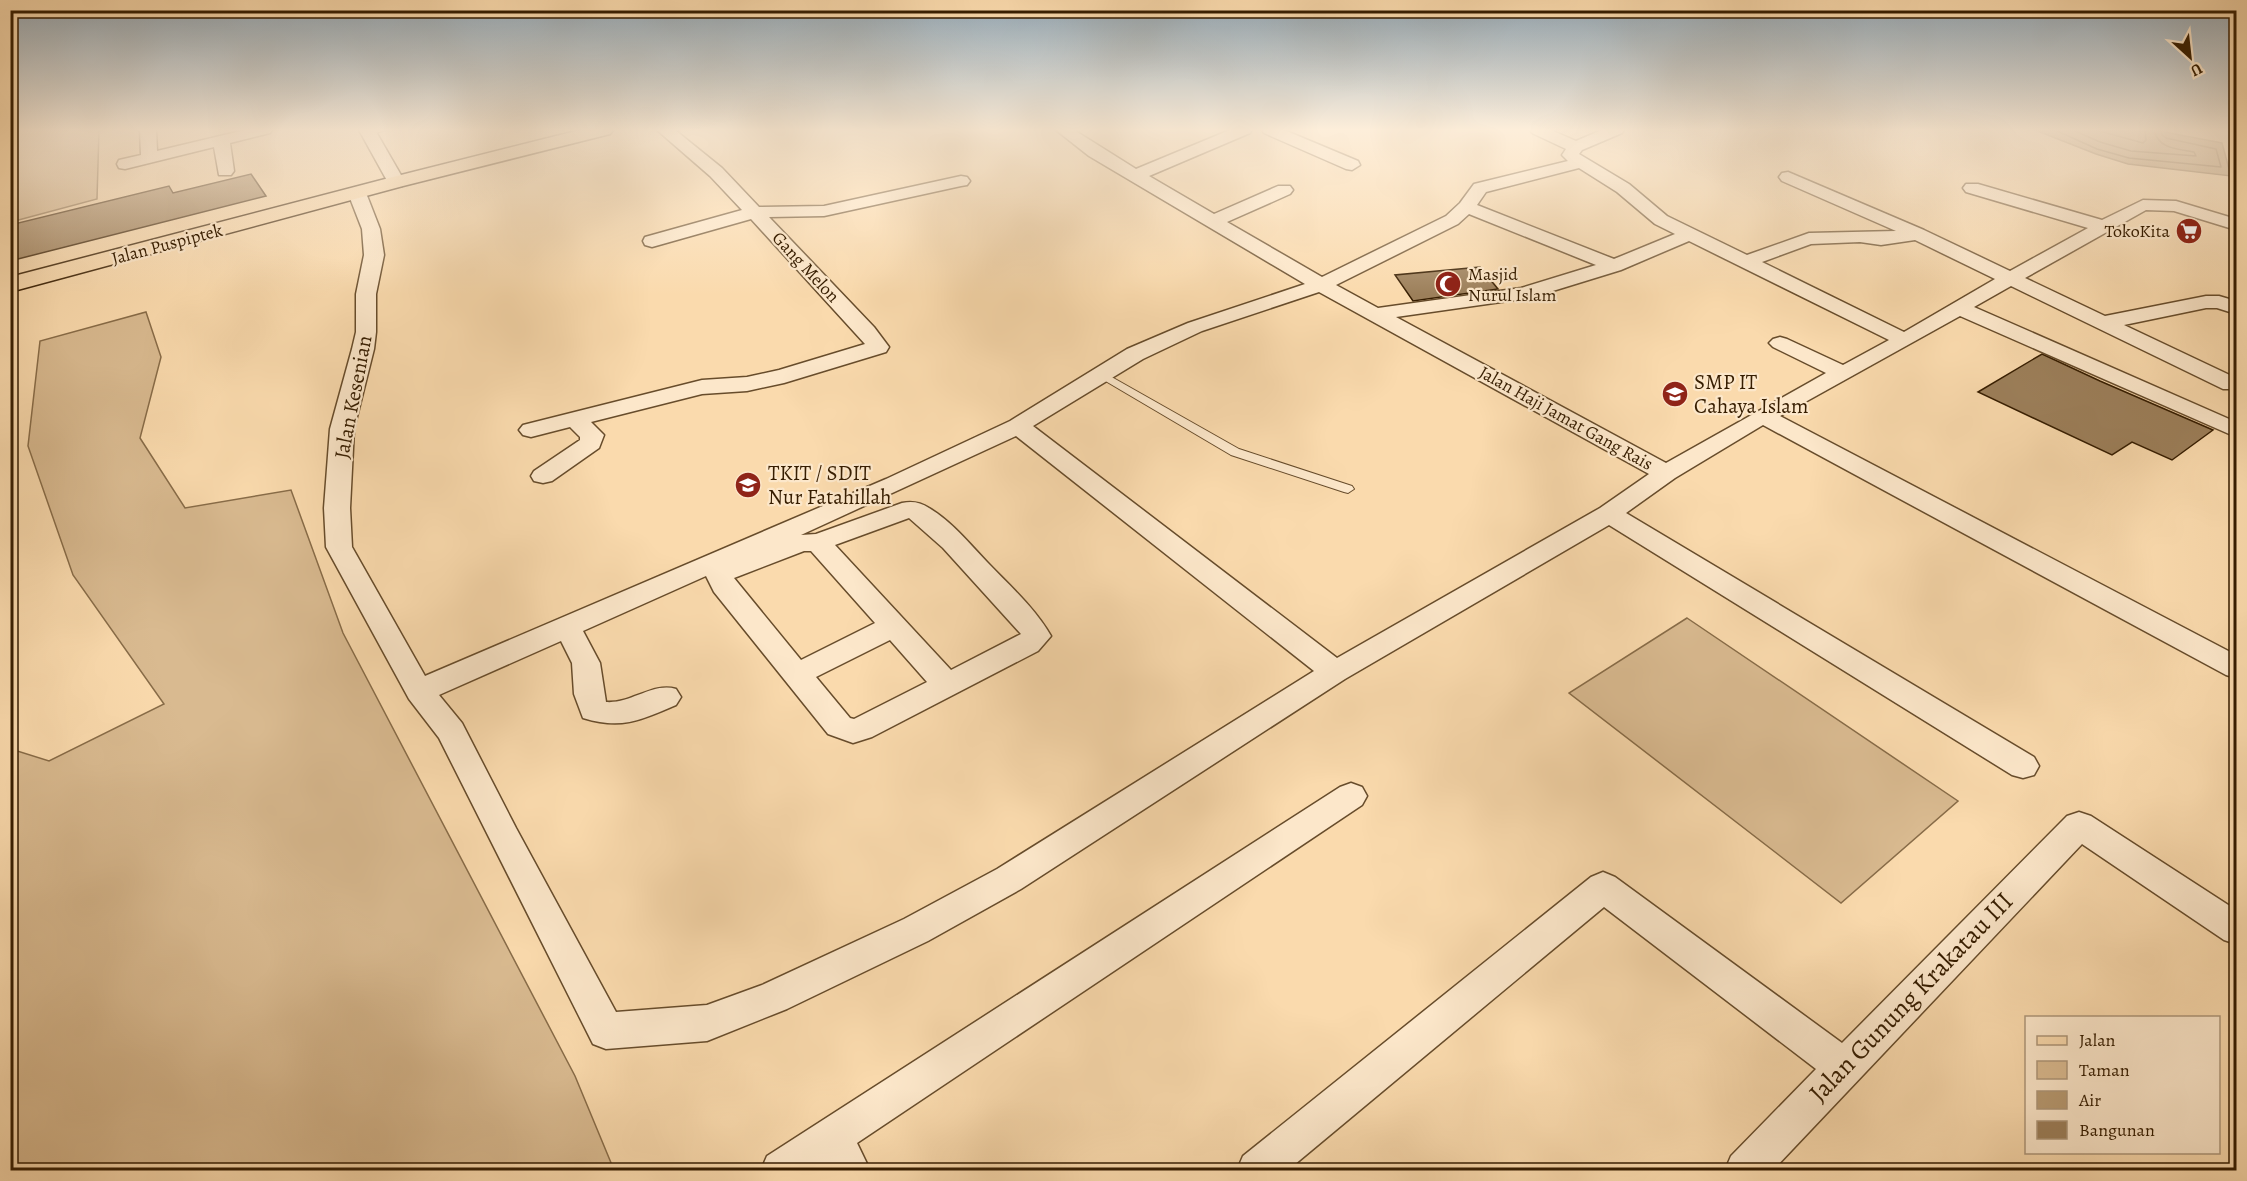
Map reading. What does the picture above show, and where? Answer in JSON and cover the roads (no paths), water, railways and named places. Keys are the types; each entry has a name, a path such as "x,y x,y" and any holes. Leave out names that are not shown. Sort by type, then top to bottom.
{"main road":[{"name":"Jalan Puspiptek","path":"10,285 385,185"}],"street":[{"name":"Gang Melon","path":"574,419 702,387 747,384 784,376 876,349 877,344 867,331 728,185"},
{"path":"652,241 754,212 824,211 942,185"},
{"name":"Jalan Haji Jamat Gang Rais","path":"1150,185 1321,285 1666,473 1764,416 1905,340 2102,226 2148,204 2176,206 2236,225"},
{"path":"419,691 847,504 1018,426 1135,354 1195,327 1321,285 1442,226 1466,207 1476,193 1488,185"},
{"path":"1619,185 1661,220 1905,340"},
{"path":"1806,185 1917,234 2008,280 2231,384"},
{"path":"1972,188 2102,226"},
{"path":"1212,222 1284,190"},
{"name":"Jalan Kesenian","path":"357,193 371,229 374,255 366,294 366,332 363,349 342,429 337,508 339,547 419,691 451,731 504,838 606,1031 708,1023 774,997 916,930 1009,879 1335,672"},
{"path":"1466,207 1614,266"},
{"path":"1375,314 1512,296 1614,266 1690,234"},
{"path":"1745,262 1809,238 1860,236 1881,239 1917,234"},
{"path":"2102,323 2206,302 2219,302 2236,308"},
{"path":"1959,308 2236,430"},
{"path":"1780,343 1843,373"},
{"path":"1764,416 2236,668"},
{"path":"531,430 574,419 592,435 591,443 543,476"},
{"path":"1018,426 1335,672 1609,514 1666,473"},
{"path":"847,504 866,524"},
{"path":"916,509 958,549 1037,633 1035,639 1028,644 853,731 839,726 724,586 719,575 801,543 818,542 866,524 916,509"},
{"path":"1609,514 2023,766"},
{"path":"818,542 947,685"},
{"path":"567,626 586,663 589,694 594,710 605,714 618,714 666,697"},
{"path":"797,674 894,626"},
{"path":"781,1170 841,1154 1351,796"},
{"name":"Jalan Gunung Krakatau III","path":"1745,1170 1843,1066 2079,825 2236,929"},
{"path":"1257,1170 1603,887 1843,1066"}],"lane":[{"path":"1101,374 1235,452 1348,489"}],"place":[{"name":"TokoKita","path":"2189,231"},
{"name":"Masjid Nurul Islam","path":"1448,284"},
{"name":"SMP IT Cahaya Islam","path":"1675,394"},
{"name":"TKIT / SDIT Nur Fatahillah","path":"748,485"}]}
